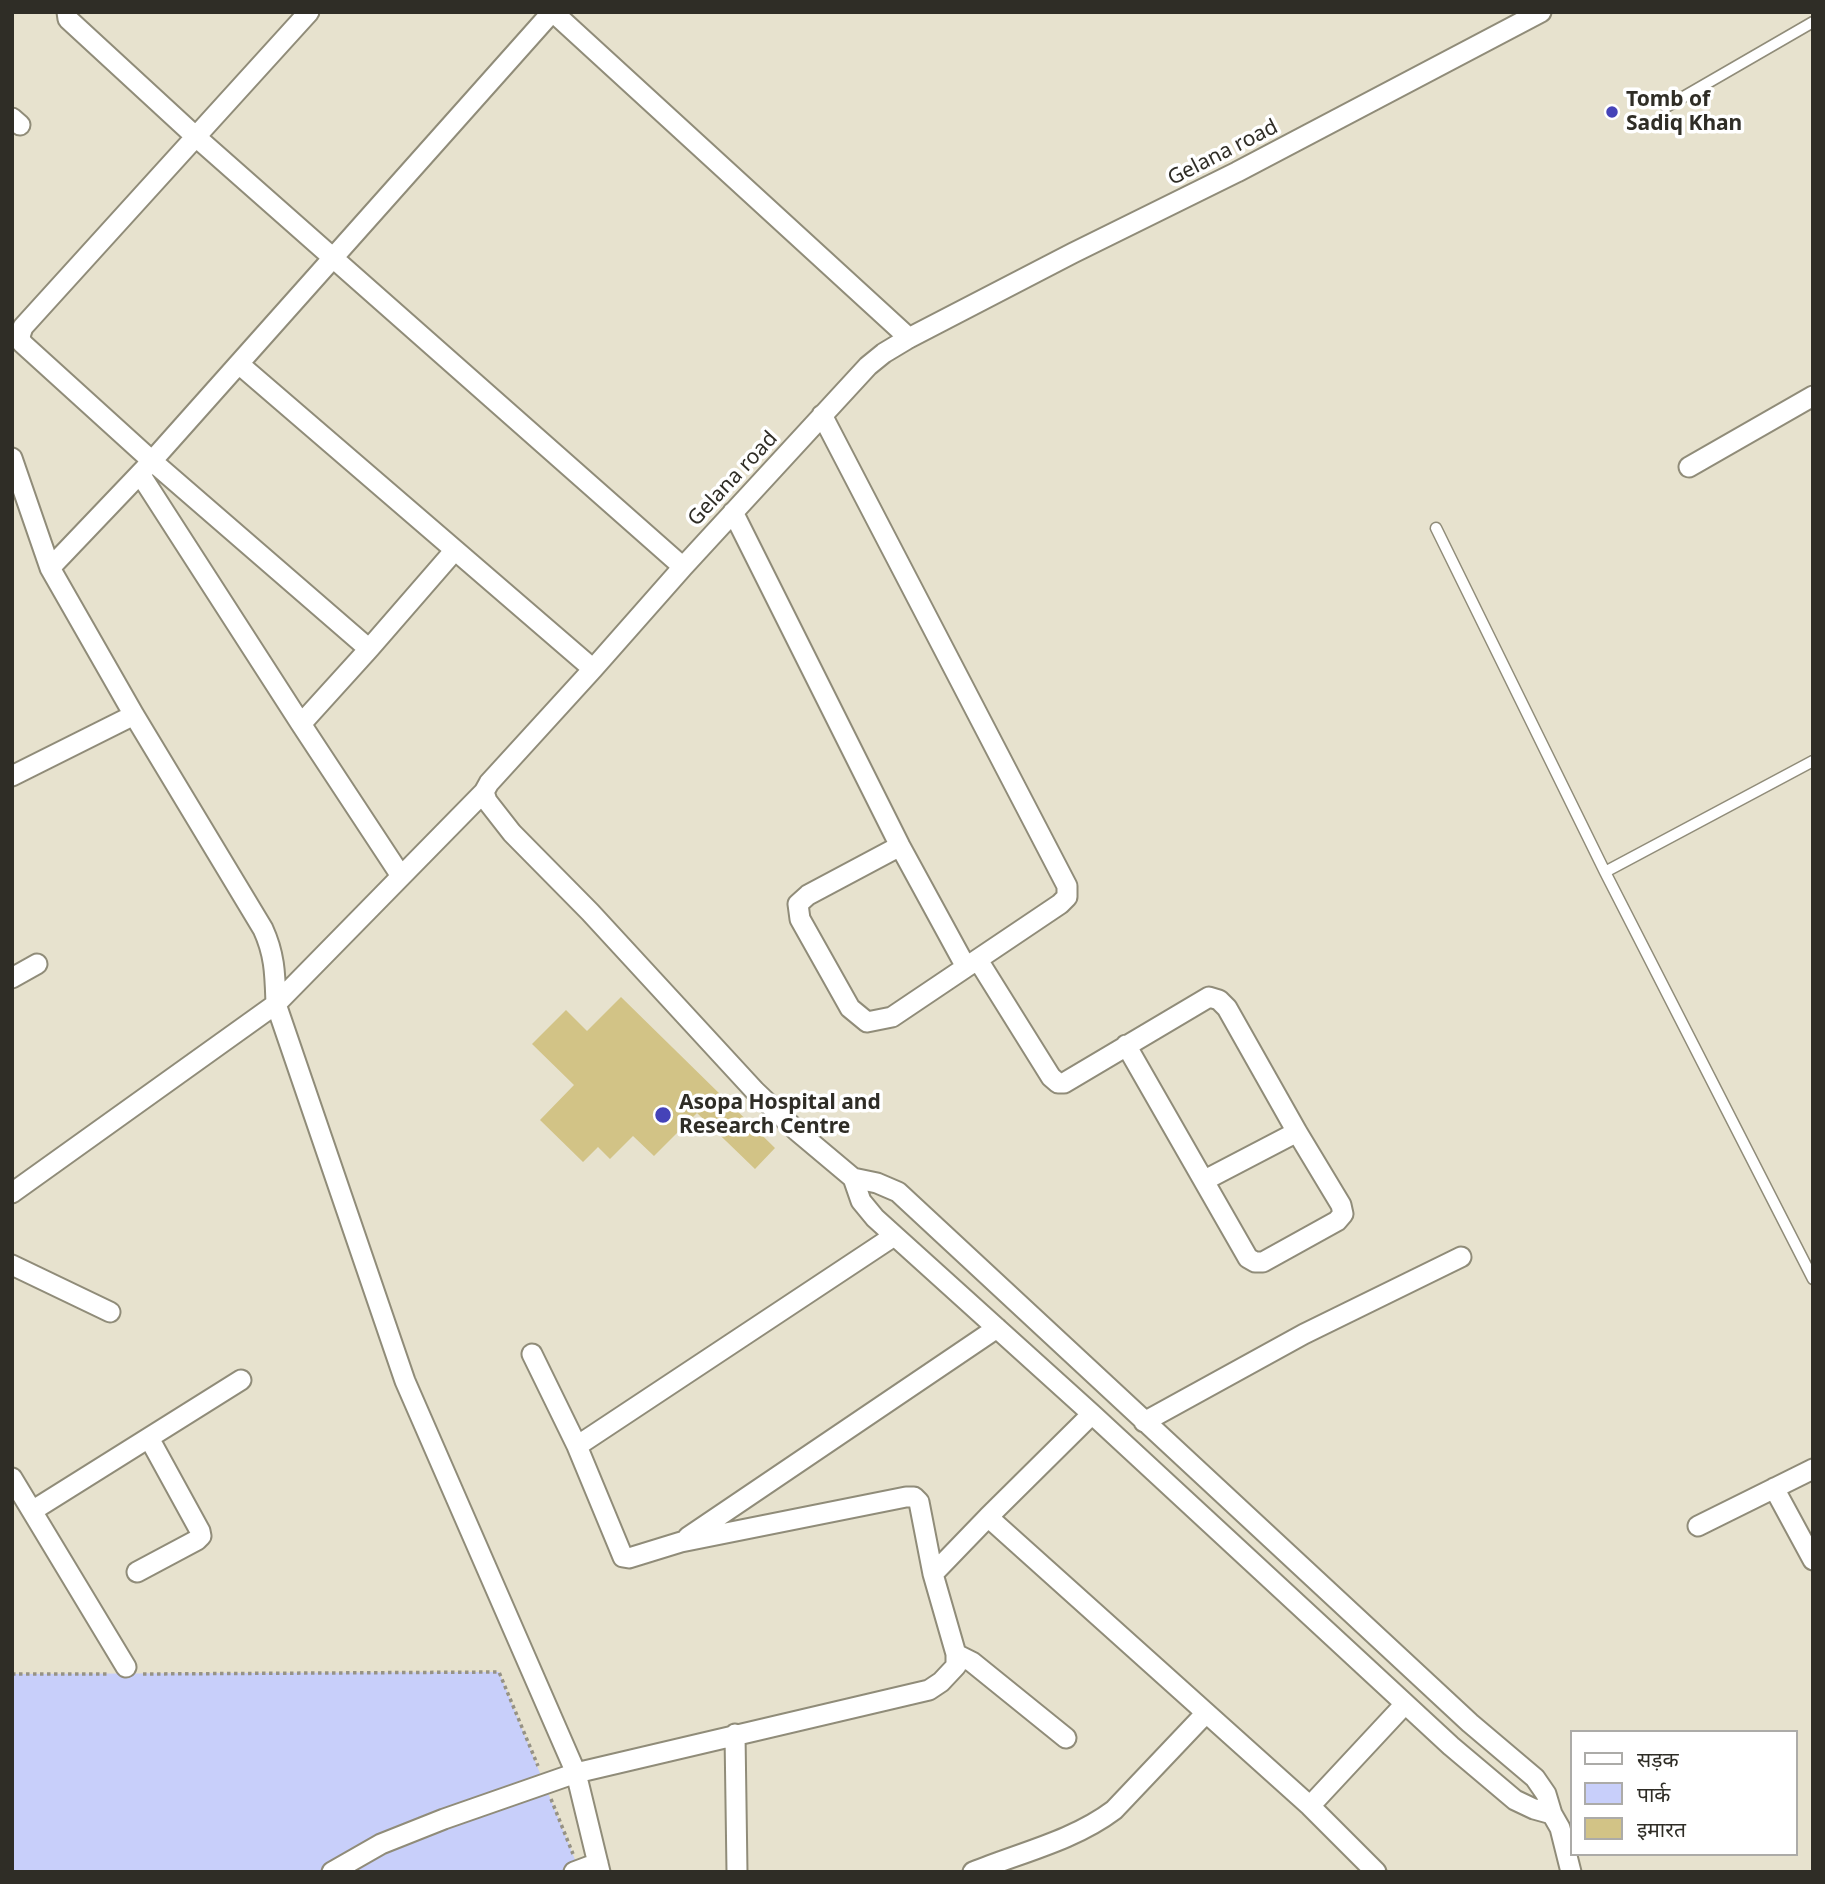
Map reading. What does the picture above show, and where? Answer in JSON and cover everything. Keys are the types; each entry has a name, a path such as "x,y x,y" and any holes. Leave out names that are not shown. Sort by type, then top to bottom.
{"street":[{"path":"67,12 68,19 195,136 683,567"},
{"path":"309,12 23,327 20,336 22,343 146,467 369,649"},
{"path":"50,568 239,364 552,12 909,338"},
{"name":"Gelana road","path":"13,1191 276,1003 484,792 489,783 733,512 868,366 884,353 1541,12"},
{"path":"239,364 593,669"},
{"path":"1689,467 1813,396"},
{"path":"822,415 1067,886 1067,897 1060,904 972,964 892,1017 867,1022 850,1008 800,919 798,904 808,895 900,846"},
{"path":"12,458 50,568 271,946 275,965 276,1003 405,1381 576,1773 599,1868 575,1866"},
{"path":"146,467 301,724 401,876"},
{"path":"733,512 900,846 972,964 1051,1077 1058,1083 1064,1083 1126,1045 1209,997 1219,1000 1227,1008 1341,1205 1343,1214 1337,1221 1262,1262 1248,1258 1126,1045"},
{"path":"301,724 455,550"},
{"path":"12,776 134,715"},
{"path":"484,792 487,801 512,833 590,912 755,1091 797,1131 853,1178 877,1183 898,1192 1470,1723 1535,1778 1546,1794 1560,1828 1571,1872"},
{"path":"12,978 37,964"},
{"path":"1205,1180 1297,1132"},
{"path":"853,1178 861,1201 875,1218 1092,1414 1451,1746 1515,1800 1534,1810 1552,1814"},
{"path":"577,1446 894,1236"},
{"path":"1144,1422 1304,1334 1461,1257"},
{"path":"12,1265 110,1312"},
{"path":"681,1542 996,1328"},
{"path":"332,1872 381,1844 576,1773 929,1690 942,1682 956,1666 956,1654 933,1574 919,1502 914,1497 681,1542 629,1558 623,1557 577,1446 533,1354"},
{"path":"32,1511 241,1380"},
{"path":"933,1574 1092,1414"},
{"path":"137,1572 201,1536 149,1438"},
{"path":"1698,1525 1813,1469"},
{"path":"12,1478 124,1671"},
{"path":"1774,1488 1813,1560"},
{"path":"988,1517 1310,1806 1376,1872"},
{"path":"956,1654 972,1662 1066,1738"},
{"path":"1310,1806 1405,1704"},
{"path":"973,1872 992,1868 1098,1822 1123,1801 1206,1713"},
{"path":"1451,1746 1470,1723"},
{"path":"736,1734 737,1872"}],"lane":[{"path":"1666,107 1813,22"},
{"path":"1436,528 1605,872 1813,1279"},
{"path":"1605,872 1813,761"}],"path":[{"path":"12,1674 124,1671 499,1672 540,1772"},
{"path":"550,1797 575,1866"}],"green space":[{"path":"499,1672 580,1872 12,1872 12,1674"}],"building":[{"path":"621,997 775,1148 755,1169 697,1113 654,1156 633,1136 610,1159 598,1147 583,1162 540,1120 574,1085 532,1044 566,1010 587,1031"}],"place":[{"name":"Tomb of Sadiq Khan","path":"1612,112"},
{"name":"Asopa Hospital and Research Centre","path":"663,1115"}]}
